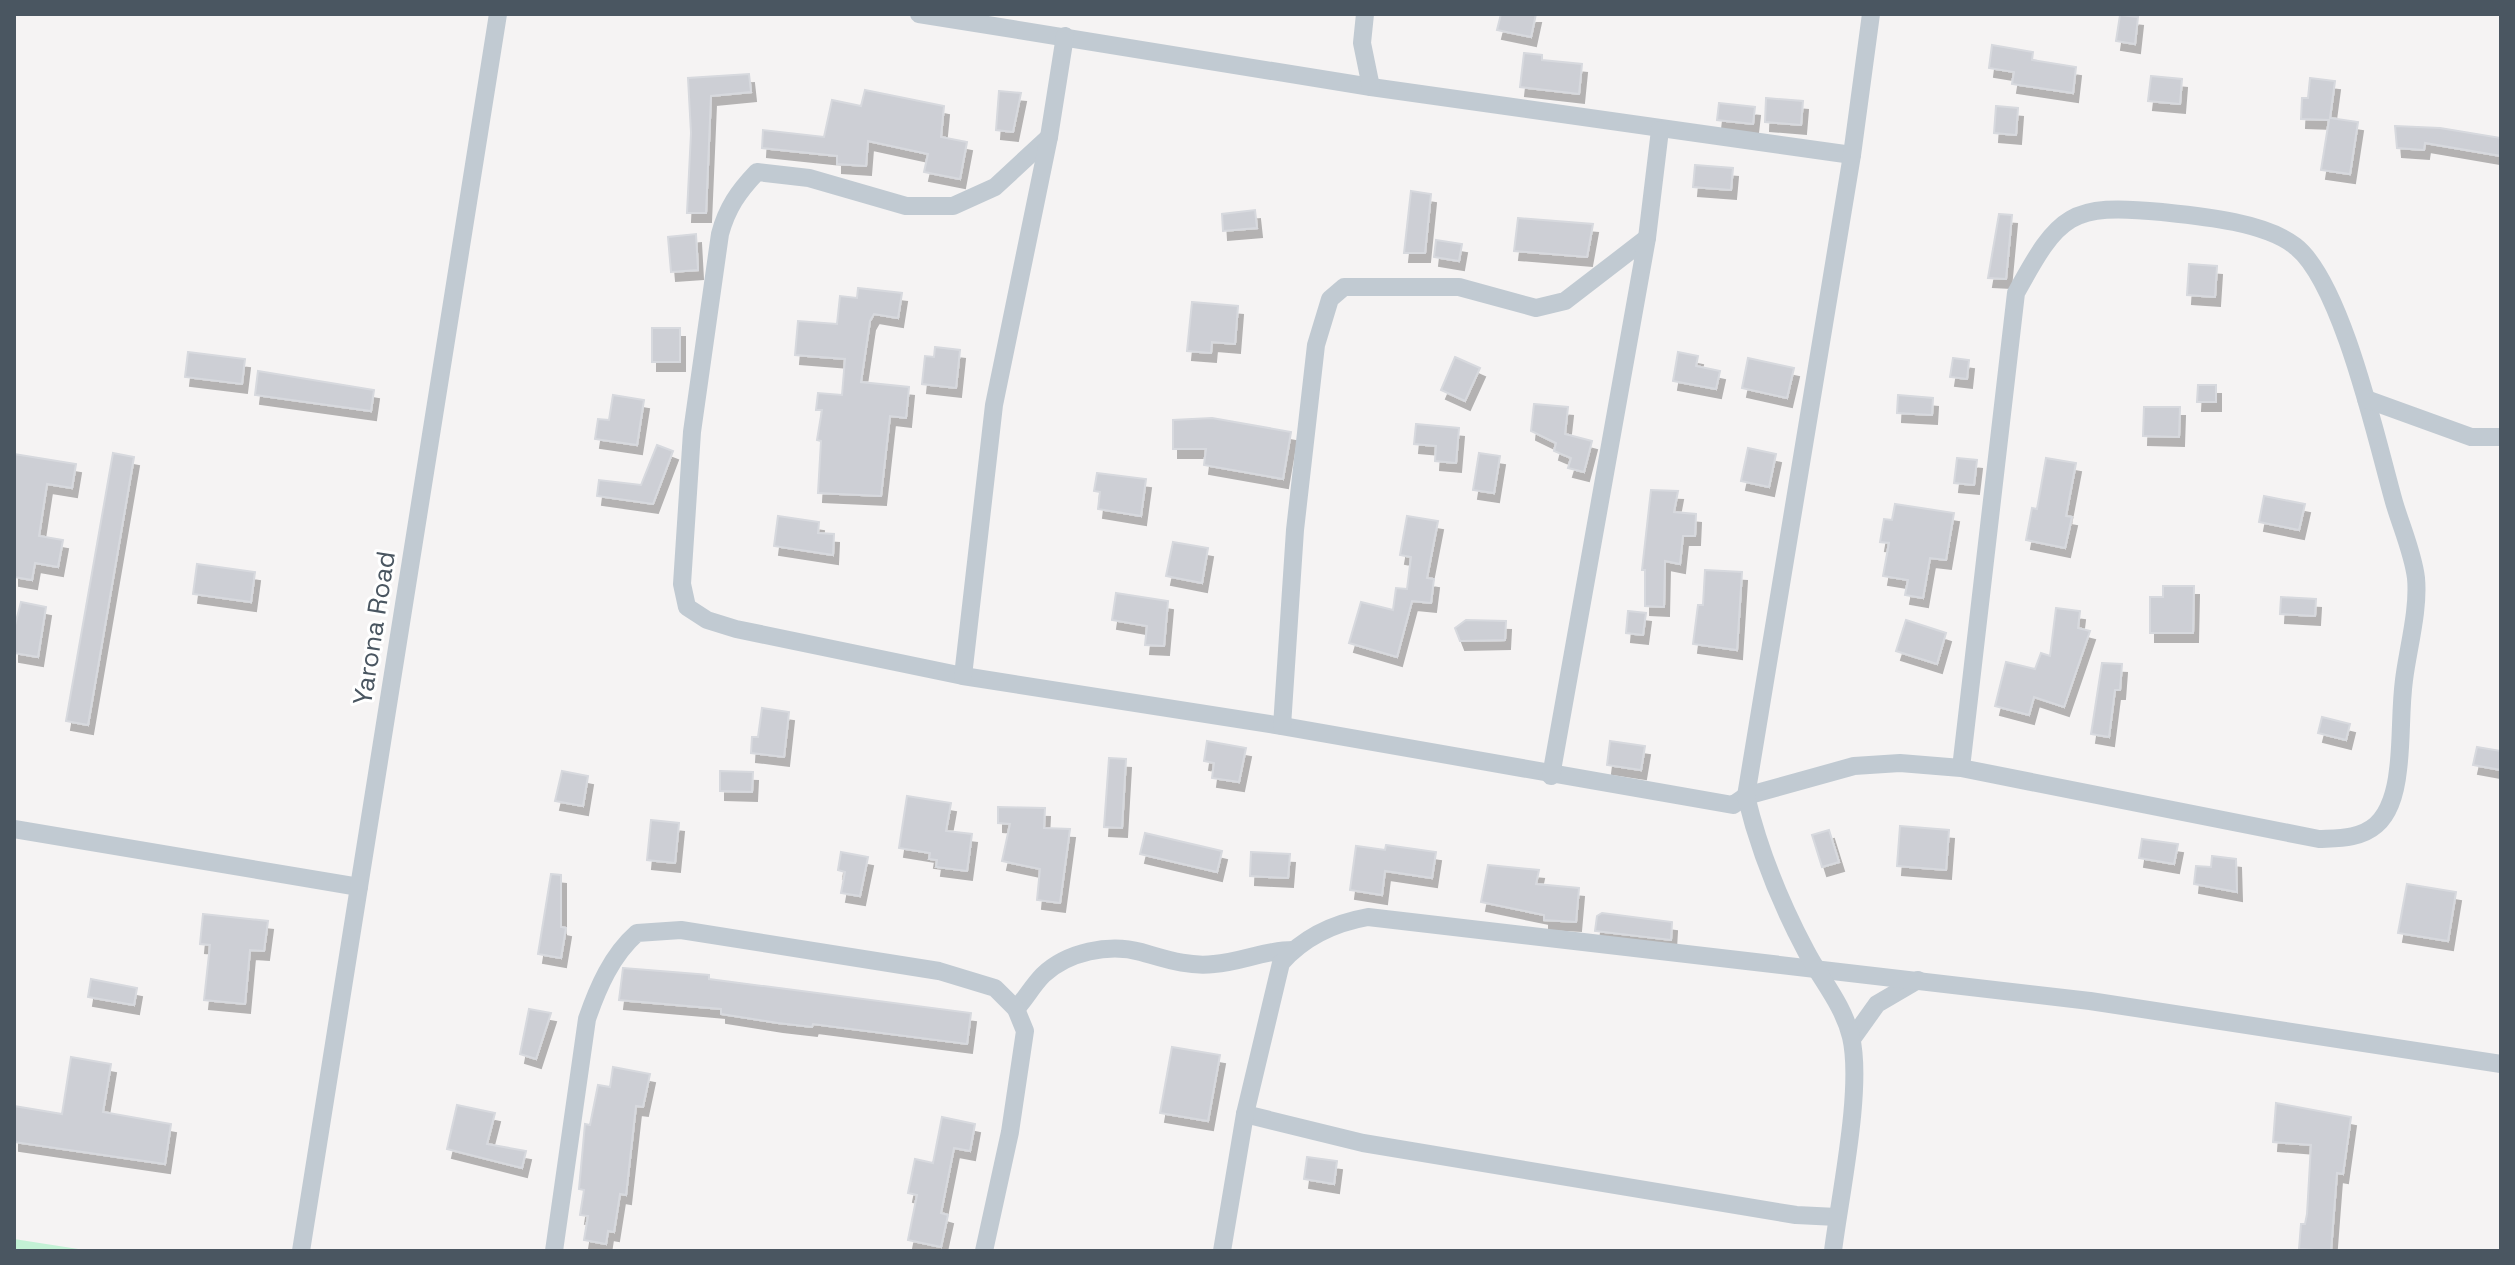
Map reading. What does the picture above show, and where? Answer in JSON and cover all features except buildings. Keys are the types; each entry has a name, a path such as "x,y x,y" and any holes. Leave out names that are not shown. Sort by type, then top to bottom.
{"street":[{"name":"Yarona Road","path":"301,1251 498,14"},
{"path":"919,14 1371,87 1852,155"},
{"path":"1365,14 1362,43 1371,87"},
{"path":"1833,1251 1855,1076 1852,1039 1840,1003 1814,966 1777,893 1746,796 1852,155 1871,14"},
{"path":"963,676 994,405 1049,137 1065,36"},
{"path":"1551,776 1647,238 1660,130"},
{"path":"1049,137 995,187 953,206 906,206 809,178 757,172 726,210 692,432 682,584 687,607 707,620 736,629 963,676 1282,726 1551,776 1733,805 1746,796 1854,766 1900,763 1961,768 2319,839 2352,837 2375,826 2389,808 2398,771 2401,704 2416,578 2366,399 2319,273 2297,247 2274,232 2184,214 2116,208 2068,218 2042,246 2016,293 1961,768"},
{"path":"1282,726 1295,530 1316,345 1330,299 1344,287 1459,287 1536,308 1565,301 1647,238"},
{"path":"2366,399 2471,437 2501,437"},
{"path":"14,829 359,887"},
{"path":"1222,1251 1245,1114 1281,963 1293,950 1323,930 1368,917 1814,966 2090,1001 2501,1064"},
{"path":"554,1251 587,1019 612,961 637,933 681,930 939,971 995,988 1016,1009 1025,1031 984,1251"},
{"path":"1016,1009 1044,975 1072,956 1095,951 1138,951 1172,962 1215,964 1273,950 1293,950"},
{"path":"1852,1039 1877,1004 1918,980"},
{"path":"1245,1114 1363,1143 1796,1215 1837,1217"}],"green space":[{"path":"14,1239 91,1251 14,1251"}]}
